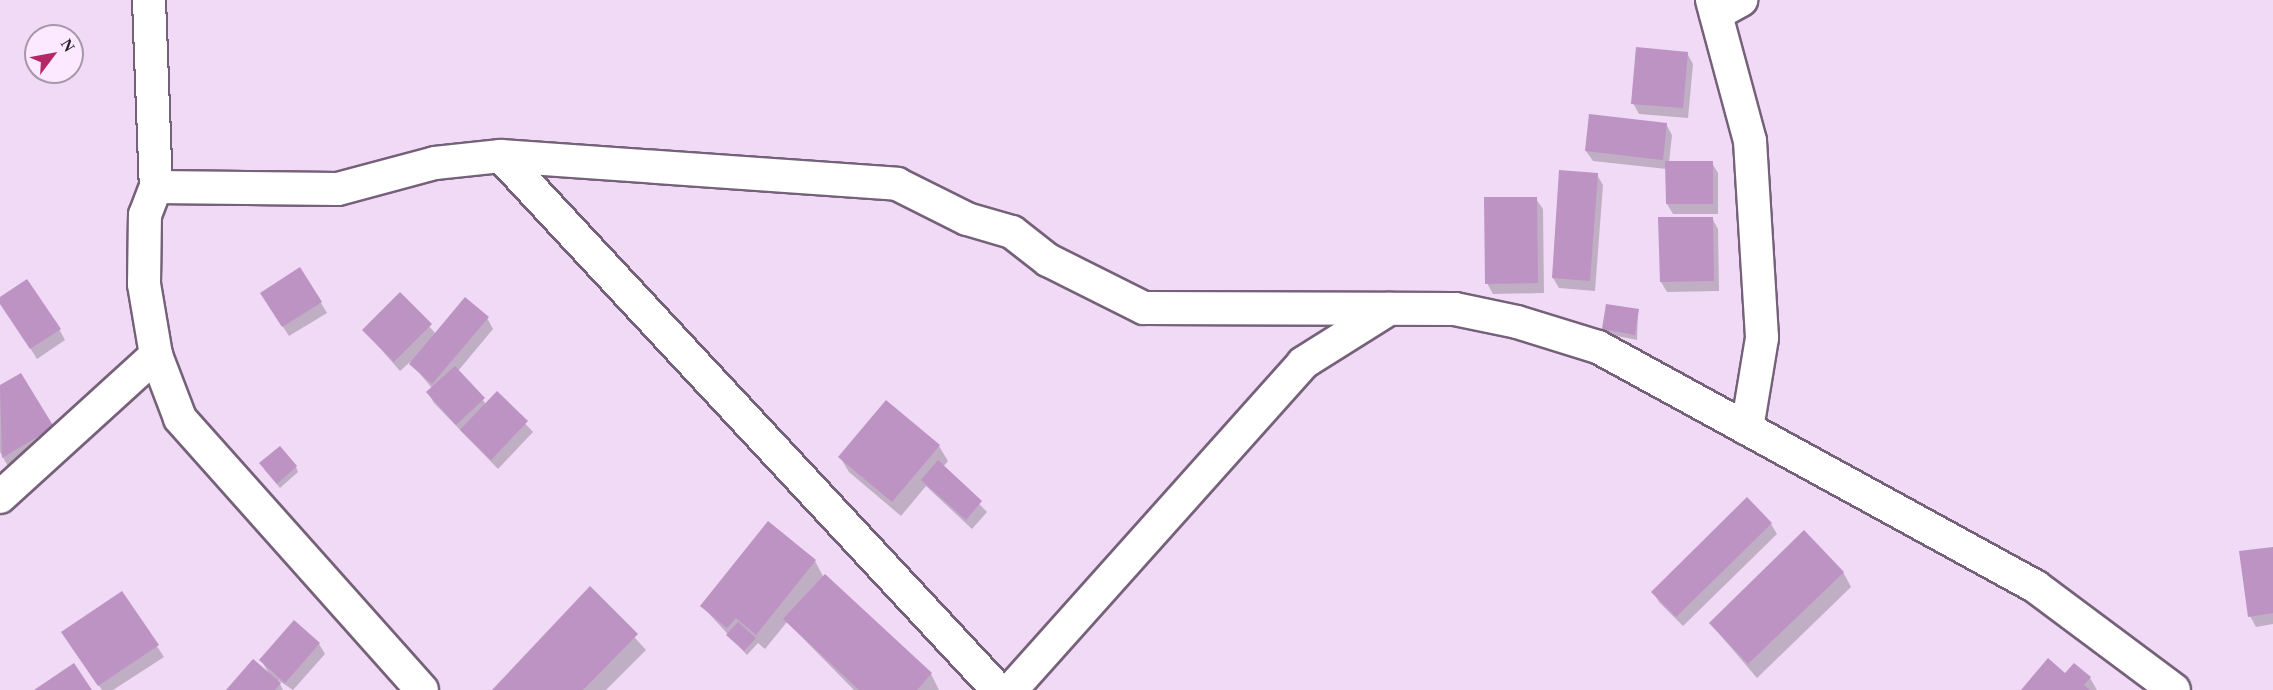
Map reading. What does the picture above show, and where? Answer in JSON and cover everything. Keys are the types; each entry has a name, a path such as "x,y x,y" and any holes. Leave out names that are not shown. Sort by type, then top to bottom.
{"street":[{"path":"149,0 156,187 145,215 144,284 156,355 180,418 215,464 422,690"},
{"path":"1723,5 1750,141 1762,338 1747,429"},
{"path":"156,187 338,189 435,164 501,156 897,184 967,219 1012,232 1058,266 1144,308 1455,309 1598,347 2036,587 2174,690"},
{"path":"501,156 998,690"},
{"path":"1011,690 1304,363 1389,309"},
{"path":"0,497 156,355"}],"building":[{"path":"1636,47 1688,52 1683,108 1631,104"},
{"path":"1589,114 1667,123 1663,160 1585,151"},
{"path":"1665,161 1713,161 1713,204 1666,204"},
{"path":"1559,170 1598,173 1590,281 1552,278"},
{"path":"1484,197 1537,197 1538,283 1485,284"},
{"path":"1658,217 1713,217 1714,281 1660,282"},
{"path":"300,267 322,302 282,327 260,293"},
{"path":"27,279 61,329 30,349 0,304 0,297"},
{"path":"400,292 432,324 394,362 362,330"},
{"path":"465,297 489,317 432,384 409,364"},
{"path":"1606,304 1639,309 1635,335 1602,329"},
{"path":"455,366 485,398 456,425 426,392"},
{"path":"21,373 54,427 2,458 0,385"},
{"path":"497,391 528,421 491,460 460,430"},
{"path":"886,400 940,445 892,502 838,457"},
{"path":"280,446 297,466 277,484 259,463"},
{"path":"938,460 982,501 966,520 921,480"},
{"path":"1747,497 1772,523 1676,617 1651,592"},
{"path":"768,521 816,560 756,635 736,618 727,628 700,606"},
{"path":"1804,530 1844,572 1748,664 1709,623"},
{"path":"2273,547 2273,613 2248,617 2239,551"},
{"path":"825,574 932,673 917,690 859,690 783,619"},
{"path":"590,586 638,634 583,690 492,690"},
{"path":"122,591 159,645 98,686 61,632"},
{"path":"294,620 320,643 285,683 259,660"},
{"path":"738,622 756,638 744,651 726,635"},
{"path":"2048,658 2065,673 2074,663 2091,677 2084,685 2090,690 2021,690"},
{"path":"253,659 281,683 275,690 226,690"},
{"path":"74,663 92,690 34,690"}]}
